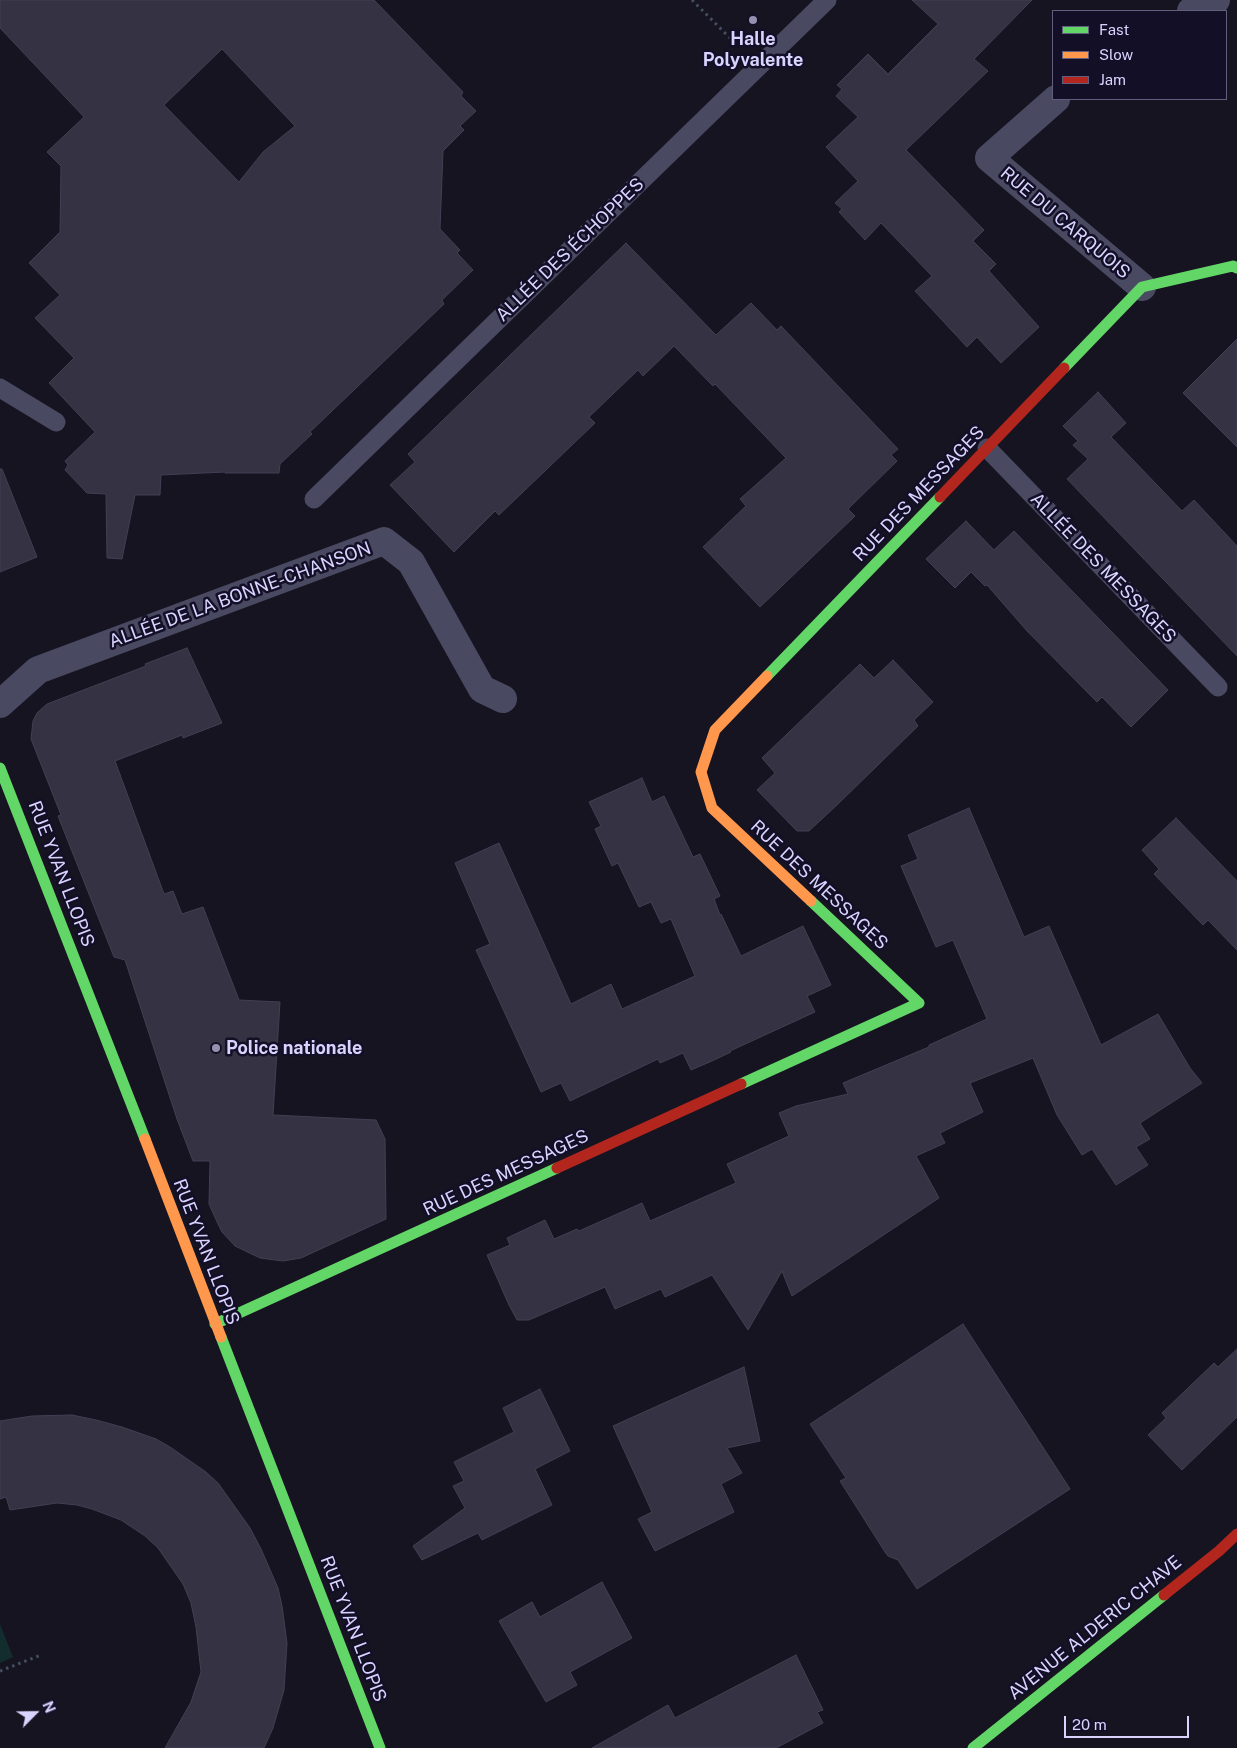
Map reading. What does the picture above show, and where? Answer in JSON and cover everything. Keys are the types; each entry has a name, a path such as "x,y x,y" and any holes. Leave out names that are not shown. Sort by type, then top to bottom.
{"street":[{"path":"1193,10 1216,0"},
{"name":"RUE DU CARQUOIS","path":"1055,100 989,158 1142,287"},
{"path":"1142,287 1233,266 1237,268"},
{"name":"RUE DES MESSAGES","path":"216,1324 919,1003 712,808 700,772 715,730 1142,287"},
{"name":"ALLÉE DE LA BONNE-CHANSON","path":"0,704 38,670 384,541 411,562 482,689 503,698"},
{"name":"RUE YVAN LLOPIS","path":"0,768 380,1748"},
{"name":"AVENUE ALDERIC CHAVE","path":"973,1748 1218,1552 1237,1534"}],"lane":[{"name":"ALLÉE DES ÉCHOPPES","path":"314,499 827,0"},
{"path":"0,388 56,422"},
{"name":"ALLÉE DES MESSAGES","path":"987,448 1218,687"}],"path":[{"path":"692,0 759,66"},
{"path":"0,1671 41,1655"}],"green space":[{"path":"0,1624 13,1657 0,1663"}],"building":[{"path":"0,0 374,0 463,92 461,96 476,111 460,126 464,130 443,151 440,229 460,250 457,253 473,270 442,300 444,304 310,432 312,434 280,464 279,473 225,472 161,475 160,495 135,495 122,559 107,558 106,494 87,493 65,470 68,465 65,461 95,432 49,383 74,358 35,318 60,295 29,263 60,232 61,166 47,152 84,117 0,28","holes":["222,49 295,126 263,152 239,182 164,105"]},
{"path":"912,0 1032,0 974,59 988,71 906,150 984,230 973,241 996,264 989,271 1039,327 1001,363 977,337 967,347 915,291 932,276 881,223 865,240 839,212 842,209 835,203 858,181 826,147 858,117 836,96 842,89 837,85 868,54 888,74 938,24"},
{"path":"626,243 716,335 751,303 777,330 781,326 898,449 891,455 897,461 848,509 855,516 760,607 703,547 746,506 740,499 786,458 715,384 713,386 674,346 643,376 638,370 589,417 595,423 499,515 495,511 454,552 390,485 415,462 408,454"},
{"path":"1237,339 1237,447 1183,393"},
{"path":"1098,392 1126,423 1111,437 1182,511 1194,500 1237,546 1237,656 1067,479 1088,459 1073,445 1078,441 1063,426"},
{"path":"0,469 2,469 37,557 0,572"},
{"path":"966,521 994,550 1014,531 1168,690 1131,727 1102,697 1097,702 1027,631 987,585 985,586 971,572 955,588 926,559"},
{"name":"Police nationale","path":"187,648 222,723 183,738 182,735 115,761 164,894 173,891 182,914 203,907 239,1000 280,1002 273,1115 376,1120 385,1139 386,1219 301,1258 283,1261 260,1258 235,1246 222,1232 209,1204 210,1161 193,1161 177,1119 125,960 114,957 58,816 61,815 31,739 33,721 37,713 47,704"},
{"path":"893,660 933,702 914,720 918,726 838,804 809,831 797,831 757,790 775,773 762,758 860,664 874,678"},
{"path":"642,778 652,802 664,796 693,857 700,854 720,896 714,899 720,915 741,956 803,926 831,985 807,996 815,1012 712,1061 691,1070 683,1053 660,1063 658,1059 570,1101 561,1083 541,1092 476,950 490,944 455,863 499,843 571,1004 611,984 622,1009 695,976 671,919 661,923 651,902 639,907 618,863 612,866 595,829 601,826 589,802"},
{"path":"969,808 1024,937 1049,926 1101,1045 1158,1014 1190,1068 1202,1083 1140,1123 1150,1139 1136,1147 1148,1165 1116,1185 1092,1149 1082,1155 1057,1115 1033,1058 970,1083 983,1112 940,1133 945,1143 916,1156 939,1198 792,1296 782,1271 748,1330 712,1275 665,1297 661,1289 615,1309 605,1287 529,1320 517,1320 487,1255 510,1245 507,1238 545,1220 554,1239 577,1229 579,1231 642,1203 650,1221 736,1183 727,1164 789,1136 779,1113 796,1106 848,1094 843,1083 929,1047 929,1045 987,1019 953,940 936,947 901,866 918,859 908,835"},
{"path":"1176,818 1237,881 1237,950 1208,920 1203,925 1154,874 1159,869 1142,850"},
{"path":"963,1324 1070,1489 917,1589 898,1560 888,1556 885,1552 840,1481 846,1478 810,1424"},
{"path":"1237,1349 1237,1417 1182,1470 1148,1435 1166,1418 1162,1413 1214,1363 1218,1367"},
{"path":"744,1367 760,1441 727,1448 742,1473 721,1484 734,1512 655,1551 638,1519 652,1512 613,1426"},
{"path":"540,1389 570,1451 535,1469 552,1505 482,1540 478,1533 422,1560 413,1546 465,1508 453,1486 464,1481 454,1462 514,1432 503,1408"},
{"path":"72,1415 122,1427 156,1439 170,1447 206,1472 218,1483 250,1528 278,1588 287,1643 284,1690 273,1728 264,1748 165,1748 191,1702 201,1672 196,1627 191,1603 183,1584 158,1548 145,1536 121,1520 92,1509 57,1503 10,1510 6,1497 0,1499 0,1421 32,1416"},
{"path":"602,1582 632,1638 570,1672 577,1685 546,1702 499,1621 532,1602 540,1617"},
{"path":"796,1655 823,1710 817,1712 823,1723 776,1748 592,1748 668,1705 675,1718"}],"traffic: fast":[{"path":"1064,368 1142,287 1233,266 1237,268"},
{"path":"767,676 940,497"},
{"path":"0,768 145,1139"},
{"path":"741,1084 919,1003 811,901"},
{"path":"215,1324 557,1168"},
{"path":"221,1337 380,1748"},
{"path":"973,1748 1164,1595"}],"traffic: slow":[{"path":"767,676 715,730 701,772 712,808 811,901"},
{"path":"145,1139 221,1337"}],"traffic: jam":[{"path":"940,497 1064,368"},
{"path":"557,1168 741,1084"},
{"path":"1164,1595 1219,1551 1237,1534"}],"place":[{"name":"Halle Polyvalente","path":"753,20"},
{"name":"Police nationale","path":"216,1048"}]}
